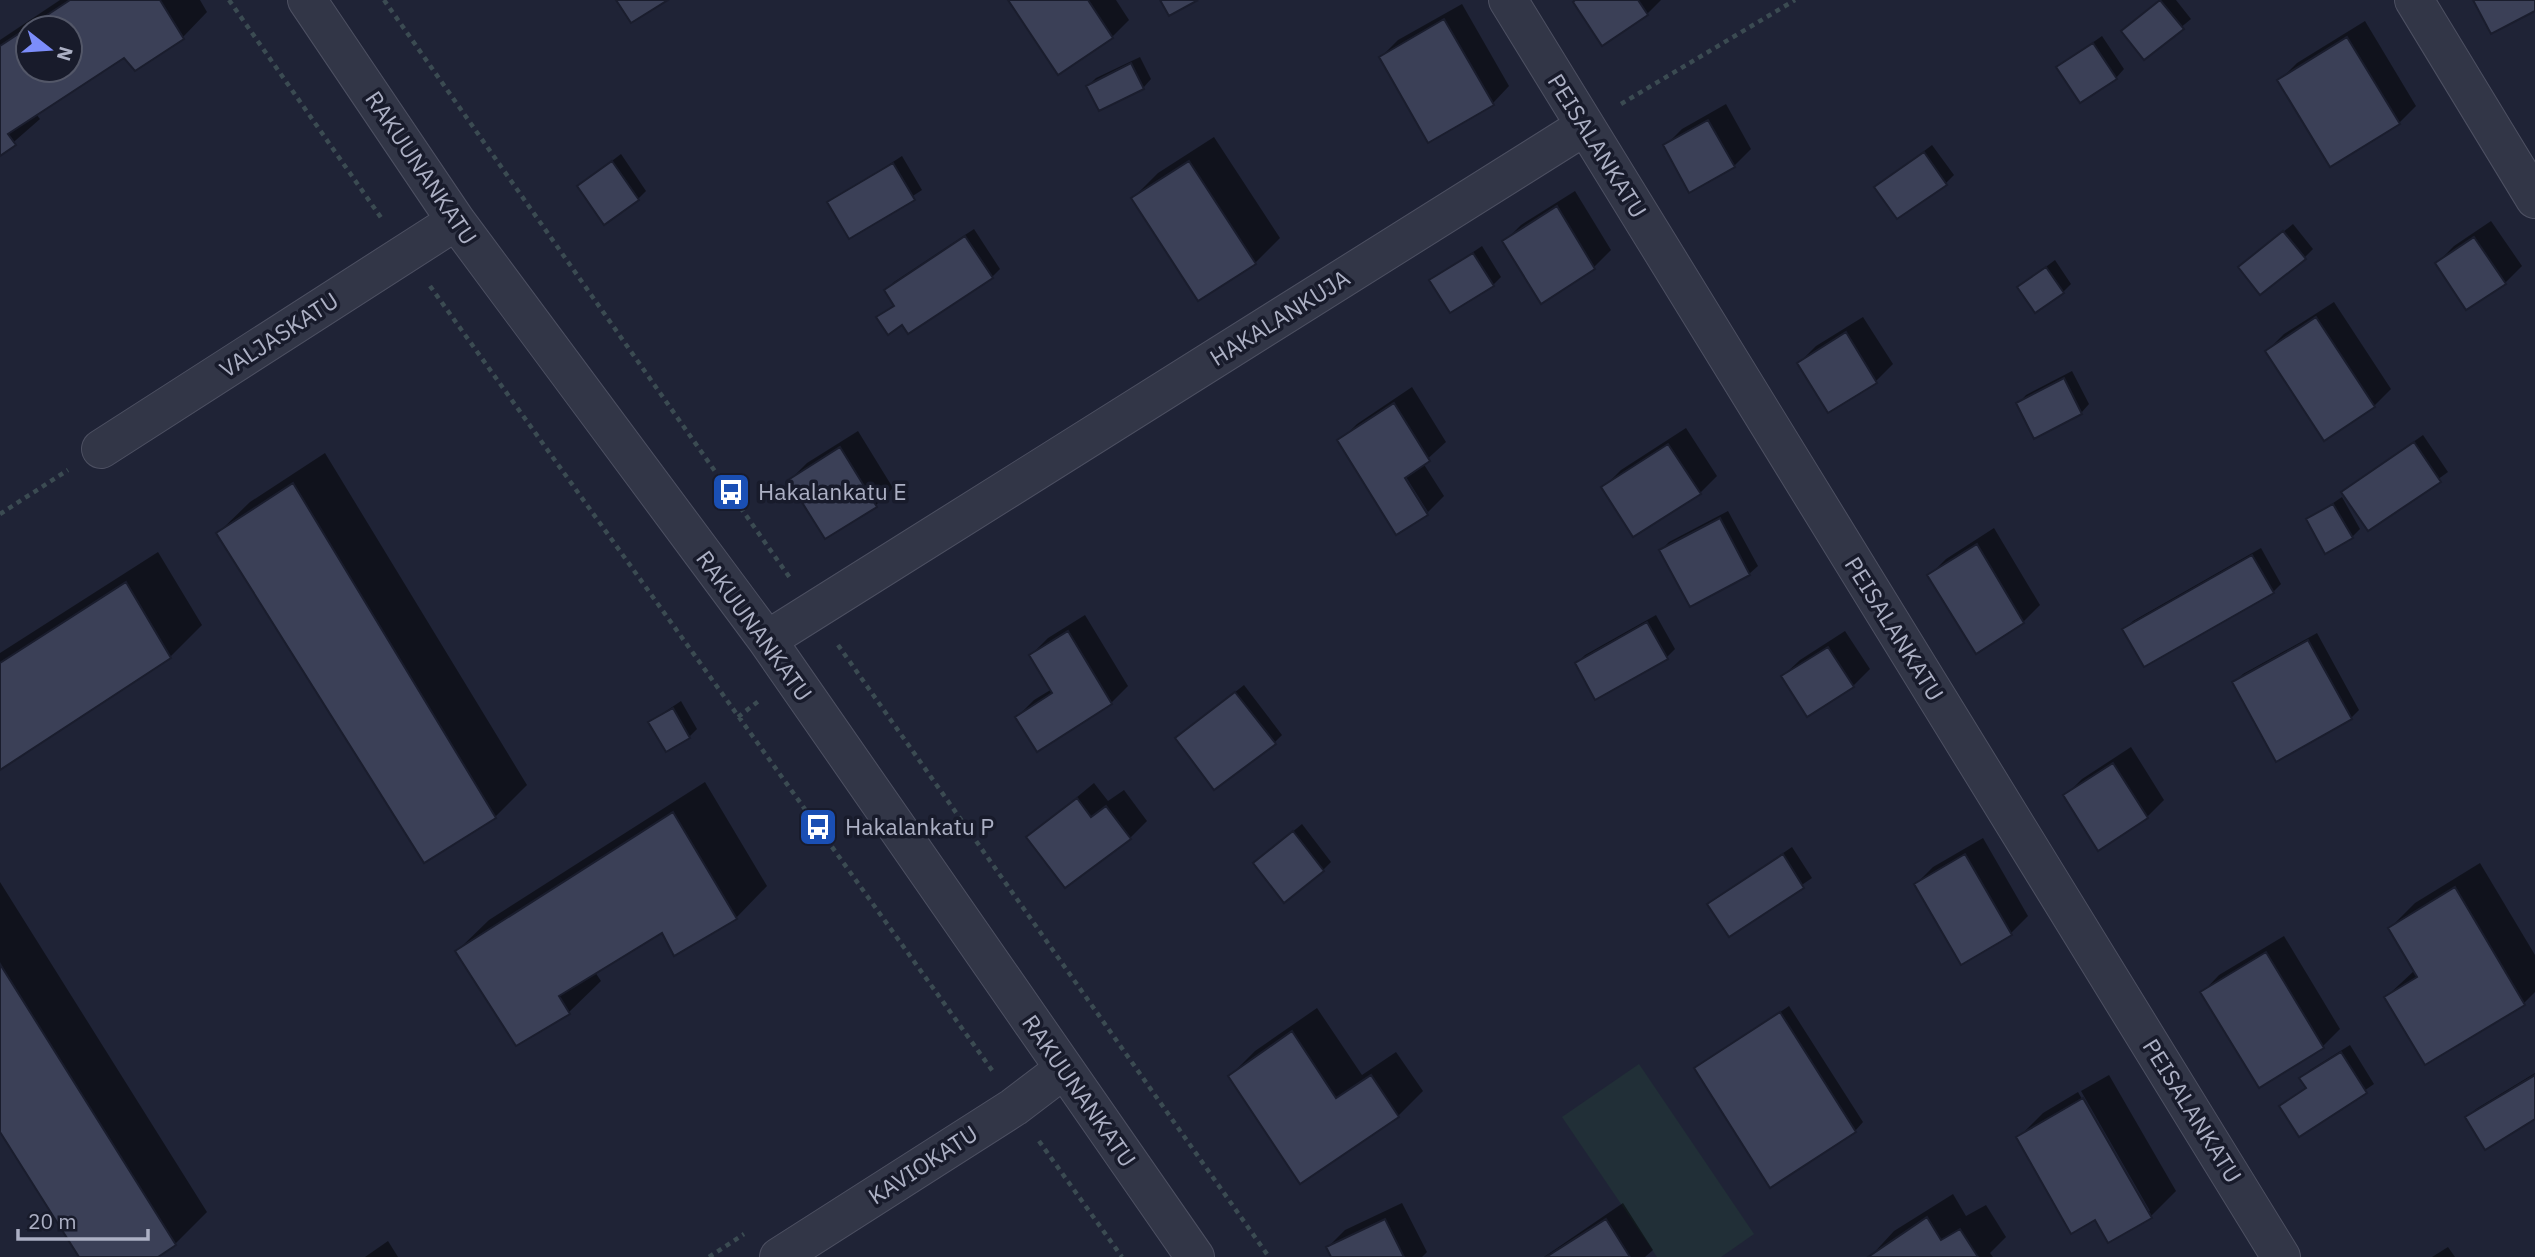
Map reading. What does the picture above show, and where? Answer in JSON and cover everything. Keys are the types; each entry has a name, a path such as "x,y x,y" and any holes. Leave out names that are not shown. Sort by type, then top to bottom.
{"street":[{"name":"RAKUUNANKATU","path":"307,0 456,221 767,640 1195,1257"},
{"name":"PEISALANKATU","path":"1508,0 2281,1257"},
{"path":"2414,0 2535,199"},
{"name":"HAKALANKUJA","path":"767,640 1585,126"},
{"name":"VALJASKATU","path":"101,449 456,221"},
{"name":"KAVIOKATU","path":"779,1257 1014,1107 1064,1069"}],"path":[{"path":"229,0 407,254 993,1070 1014,1107 1122,1257"},
{"path":"1585,126 1795,0"},
{"path":"0,514 101,449"}],"shaded area":[{"path":"1639,1064 1754,1234 1721,1257 1657,1257 1562,1117"}],"building":[{"path":"70,0 160,0 184,39 135,71 124,58 8,134 16,145 0,156 0,46 14,37 14,84 84,84 84,14 49,14"},
{"path":"616,0 668,0 631,23"},
{"path":"1008,0 1088,0 1113,38 1058,75"},
{"path":"1160,0 1198,0 1169,16"},
{"path":"1638,0 1648,15 1602,46 1573,2"},
{"path":"2160,0 2184,29 2144,60 2121,31"},
{"path":"2473,0 2535,0 2535,11 2491,34"},
{"path":"1444,19 1494,105 1428,143 1379,57"},
{"path":"2347,37 2400,124 2330,167 2277,80"},
{"path":"2093,43 2117,79 2080,103 2056,67"},
{"path":"1131,63 1144,89 1099,111 1086,86"},
{"path":"1708,120 1735,167 1689,193 1663,145"},
{"path":"1924,152 1947,185 1897,219 1874,187"},
{"path":"612,161 639,200 604,225 577,186"},
{"path":"1189,161 1256,264 1198,301 1131,198"},
{"path":"893,163 915,200 849,239 827,202"},
{"path":"1557,206 1595,269 1541,304 1502,241"},
{"path":"2283,231 2306,259 2260,295 2238,267"},
{"path":"965,236 993,278 908,334 902,325 888,335 876,317 894,306 884,290"},
{"path":"2474,237 2506,284 2466,310 2435,263"},
{"path":"1473,253 1494,286 1450,313 1429,280"},
{"path":"2046,267 2064,293 2035,313 2017,287"},
{"path":"2316,317 2375,407 2324,441 2265,351"},
{"path":"1846,332 1877,383 1828,413 1797,363"},
{"path":"2064,378 2082,414 2034,439 2016,403"},
{"path":"1394,403 1430,461 1405,478 1428,515 1396,535 1337,440"},
{"path":"2414,442 2441,482 2368,531 2341,492"},
{"path":"1668,444 1701,494 1633,537 1601,487"},
{"path":"840,447 877,507 825,539 788,480"},
{"path":"293,483 496,818 424,863 216,533"},
{"path":"2333,504 2353,538 2325,554 2306,519"},
{"path":"1720,518 1750,575 1690,607 1659,550"},
{"path":"1977,544 2024,623 1976,654 1927,575"},
{"path":"2252,555 2274,593 2144,667 2122,629"},
{"path":"126,582 171,658 0,770 0,663"},
{"path":"1647,622 1668,659 1595,700 1575,663"},
{"path":"1068,631 1112,704 1037,752 1015,717 1052,693 1029,655"},
{"path":"2308,640 2352,719 2276,762 2232,682"},
{"path":"1828,647 1854,687 1807,717 1781,676"},
{"path":"1235,692 1276,744 1214,790 1175,738"},
{"path":"673,708 690,738 666,752 648,722"},
{"path":"2113,763 2148,818 2098,851 2063,795"},
{"path":"1077,798 1091,817 1106,806 1131,839 1065,888 1026,837"},
{"path":"673,812 737,919 674,956 662,933 559,996 570,1014 516,1046 455,951"},
{"path":"1293,831 1324,871 1284,903 1253,863"},
{"path":"1783,854 1804,888 1729,937 1707,904"},
{"path":"1965,854 2012,935 1961,965 1914,884"},
{"path":"2455,887 2525,1005 2425,1065 2384,997 2417,977 2388,928"},
{"path":"2266,952 2324,1048 2259,1088 2200,992"},
{"path":"0,964 176,1245 158,1257 79,1257 0,1132"},
{"path":"1780,1012 1856,1132 1770,1188 1694,1068"},
{"path":"1292,1031 1336,1098 1371,1075 1399,1117 1300,1184 1228,1076"},
{"path":"2341,1052 2367,1093 2299,1137 2279,1106 2306,1088 2299,1078"},
{"path":"2535,1075 2535,1119 2485,1150 2465,1117"},
{"path":"2083,1098 2152,1218 2108,1243 2095,1220 2071,1234 2016,1137"},
{"path":"1927,1217 1941,1240 1960,1229 1978,1257 1868,1257"},
{"path":"1385,1219 1404,1257 1331,1257 1326,1247"},
{"path":"1606,1219 1630,1257 1546,1257"}],"place":[{"name":"Hakalankatu E","path":"731,492"},
{"name":"Hakalankatu P","path":"818,827"}]}
